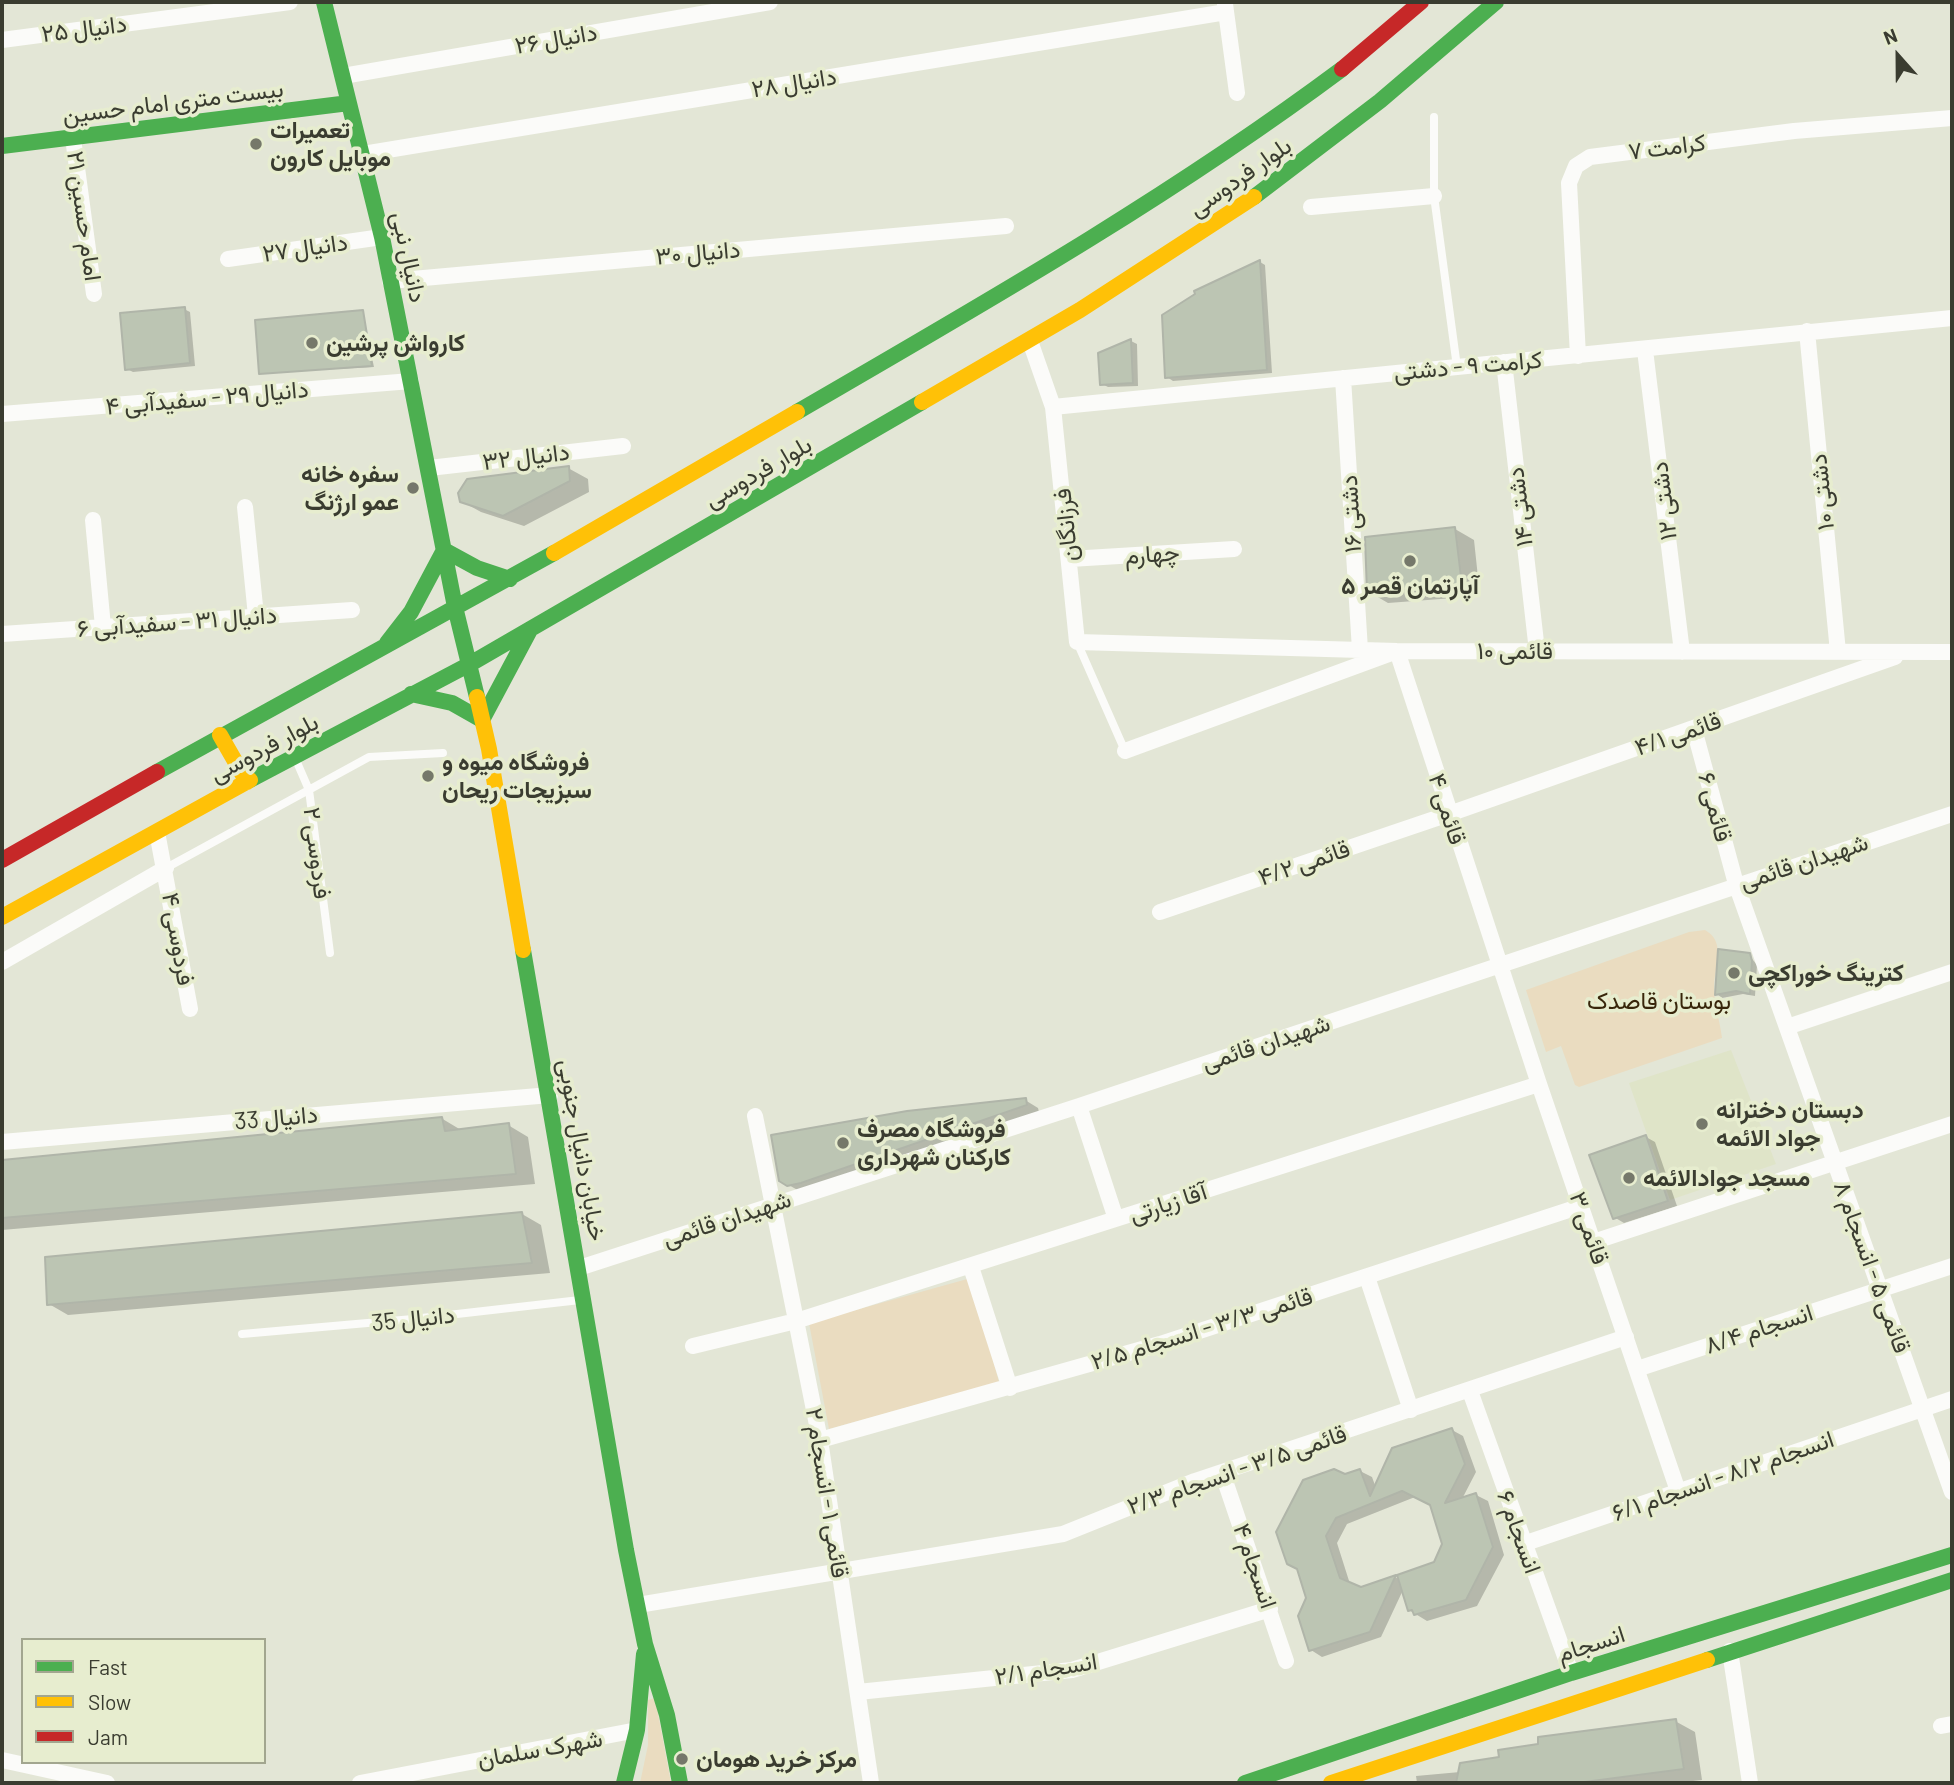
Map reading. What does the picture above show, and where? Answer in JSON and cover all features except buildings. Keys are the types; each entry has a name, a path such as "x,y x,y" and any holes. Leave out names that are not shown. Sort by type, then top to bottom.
{"main road":[{"name":"دانیال نبی","path":"324,2 382,237 455,607 470,664"},
{"name":"بلوار فردوسی","path":"2,859 220,734 510,579 1040,271 1195,175 1315,91 1369,49 1420,2"},
{"name":"بلوار فردوسی","path":"2,918 293,756 470,664 1030,341 1273,185 1381,101 1496,2"},
{"name":"بیست متری امام حسین","path":"2,146 349,103"},
{"path":"387,643 411,612 444,550 477,568 510,579"},
{"path":"411,694 452,703 482,720 530,630"},
{"name":"خیابان دانیال جنوبی","path":"470,664 550,1095 645,1644 667,1715 680,1783"},
{"path":"220,734 247,782"},
{"name":"انسجام","path":"1245,1783 1571,1673 1952,1555"},
{"name":"انسجام","path":"1331,1783 1952,1580"},
{"name":"خیابان دانیال جنوبی","path":"624,1783 637,1730 645,1644"}],"street":[{"name":"دانیال ۲۵","path":"2,40 290,2"},
{"name":"دانیال ۲۶","path":"343,76 770,2"},
{"path":"1226,7 1237,93"},
{"name":"دانیال ۲۸","path":"363,154 1226,7"},
{"name":"کرامت ۷","path":"1578,356 1569,183 1576,166 1590,156 1794,131 1952,118"},
{"name":"امام حسین ۲۱","path":"73,138 94,294"},
{"path":"1311,207 1434,196"},
{"name":"دانیال ۳۰","path":"390,281 1006,226"},
{"name":"دانیال ۲۷","path":"228,259 382,237"},
{"name":"کرامت ۹ - دشتی","path":"1053,407 1952,318"},
{"name":"دشتی ۱۰","path":"1807,331 1838,652"},
{"path":"1030,341 1053,407"},
{"name":"دشتی ۱۲","path":"1645,350 1682,652"},
{"name":"دشتی ۱۴","path":"1504,362 1537,651"},
{"name":"دشتی ۱۶","path":"1343,378 1360,650"},
{"name":"دانیال ۲۹ - سفیدآبی ۴","path":"2,414 411,381"},
{"name":"فرزانگان","path":"1053,407 1077,642"},
{"name":"دانیال ۳۲","path":"429,468 623,446"},
{"path":"246,507 256,616"},
{"path":"93,520 103,627"},
{"name":"چهارم","path":"1070,559 1234,548"},
{"name":"دانیال ۳۱ - سفیدآبی ۶","path":"2,634 352,610"},
{"name":"قائمی ۱۰","path":"1077,642 1397,651 1952,652"},
{"path":"1125,751 1397,651"},
{"name":"قائمی ۴","path":"1397,651 1499,966"},
{"name":"قائمی ۴/۱","path":"1449,814 1907,652"},
{"name":"قائمی ۶","path":"1694,729 1736,884"},
{"name":"قائمی ۴/۲","path":"1160,912 1449,814"},
{"name":"شهیدان قائمی","path":"579,1268 1079,1106 1736,884 1952,814"},
{"name":"فردوسی ۴","path":"157,832 190,1009"},
{"path":"2,962 166,869"},
{"name":"قائمی ۵ - انسجام ۸","path":"1736,884 1952,1492"},
{"name":"قائمی ۳","path":"1499,966 1678,1491"},
{"path":"1787,1027 1952,972"},
{"name":"آقا زیارتی","path":"693,1346 796,1321 971,1267 1539,1084"},
{"name":"دانیال 33","path":"2,1142 550,1095"},
{"path":"1079,1106 1116,1220"},
{"name":"قائمی ۱ - انسجام ۲","path":"755,1116 820,1440 871,1783"},
{"path":"1594,1242 1952,1124"},
{"name":"قائمی ۳/۳ - انسجام ۲/۵","path":"820,1440 1010,1388 1367,1277 1581,1206"},
{"name":"انسجام ۸/۴","path":"1637,1369 1952,1266"},
{"path":"971,1267 1010,1388"},
{"path":"1367,1277 1411,1410"},
{"name":"قائمی ۳/۵ - انسجام ۲/۳","path":"638,1605 1063,1534 1222,1472 1626,1337"},
{"name":"انسجام ۶","path":"1470,1391 1571,1673"},
{"name":"انسجام ۸/۲ - انسجام ۶/۱","path":"1523,1544 1952,1399"},
{"name":"انسجام ۴","path":"1222,1472 1286,1661"},
{"name":"انسجام ۲/۱","path":"858,1692 1072,1670 1270,1609"},
{"path":"1730,1651 1750,1783"},
{"name":"شهرک سلمان","path":"360,1783 637,1730"},
{"path":"2,1760 107,1783"}],"lane":[{"path":"1434,117 1434,196 1457,367"},
{"path":"1077,642 1125,751"},
{"path":"166,869 369,757 443,752"},
{"name":"فردوسی ۲","path":"293,756 309,790 330,953"},
{"name":"دانیال 35","path":"242,1334 412,1319 584,1299"}],"shaded area":[{"name":"دبستان دخترانه جواد الائمه","path":"1731,1050 1776,1164 1670,1200 1629,1083"}],"green space":[{"name":"بوستان قاصدک","path":"1705,930 1712,935 1718,948 1714,993 1722,1038 1579,1087 1575,1085 1561,1046 1546,1052 1526,990 1689,932"},
{"path":"971,1278 999,1382 829,1429 809,1323"},
{"path":"655,1698 671,1783 640,1783 648,1745 648,1700"}],"traffic: fast":[{"path":"324,2 382,237 455,607 477,697"},
{"path":"1254,197 1380,101 1496,2"},
{"path":"797,412 1143,206 1342,69"},
{"path":"2,146 349,103"},
{"path":"250,780 470,664 922,402"},
{"path":"387,643 411,612 444,550 477,568 510,579"},
{"path":"157,772 554,553"},
{"path":"411,694 452,703 482,720 530,630"},
{"path":"523,950 626,1550 645,1644 667,1715 680,1783"},
{"path":"1245,1783 1571,1673 1952,1555"},
{"path":"1707,1660 1952,1580"},
{"path":"624,1783 637,1730 644,1654"}],"traffic: slow":[{"path":"922,402 1080,310 1254,197"},
{"path":"554,553 797,412"},
{"path":"477,697 489,749 523,950"},
{"path":"220,735 247,782"},
{"path":"2,917 250,780"},
{"path":"1331,1783 1707,1660"}],"traffic: jam":[{"path":"1342,69 1421,2"},
{"path":"2,860 157,772"}],"place":[{"name":"تعمیرات موبایل کارون","path":"256,144"},
{"name":"کارواش پرشین","path":"312,343"},
{"name":"سفره خانه عمو ارژنگ","path":"413,488"},
{"name":"آپارتمان قصر ۵","path":"1410,561"},
{"name":"فروشگاه میوه و سبزیجات ریحان","path":"428,776"},
{"name":"کترینگ خوراکچی","path":"1734,973"},
{"name":"دبستان دخترانه جواد الائمه","path":"1702,1124"},
{"name":"فروشگاه مصرف کارکنان شهرداری","path":"843,1143"},
{"name":"مسجد جوادالائمه","path":"1629,1178"},
{"name":"مرکز خرید هومان","path":"682,1759"}]}
